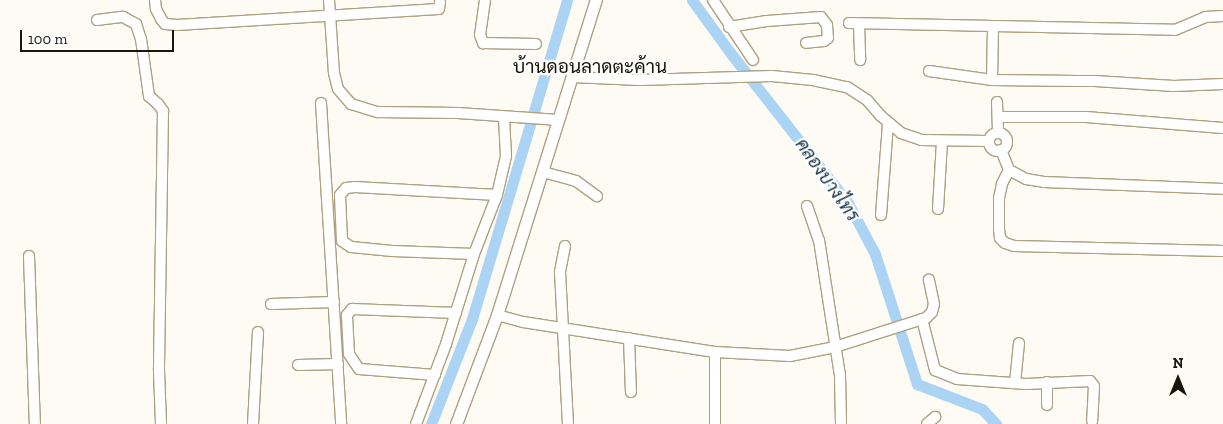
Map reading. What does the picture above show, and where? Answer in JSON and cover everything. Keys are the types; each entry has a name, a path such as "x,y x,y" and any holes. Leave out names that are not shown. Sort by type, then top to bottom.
{"street":[{"path":"156,0 156,9 161,19 166,24 177,25 438,9 440,2"},
{"path":"329,0 334,73 344,98 351,104 378,112 458,114 560,120"},
{"path":"485,0 480,35 483,43 536,44"},
{"path":"456,424 497,315 544,172 596,0"},
{"path":"713,0 729,27 753,60"},
{"path":"860,60 854,23 1175,30 1206,17 1223,16"},
{"path":"97,20 123,17 136,24 141,39 148,96 163,111 159,371 160,424"},
{"path":"729,27 820,17 827,25 828,38 824,41 806,43"},
{"path":"992,80 993,26"},
{"path":"929,71 992,80 1095,81 1174,86 1223,84"},
{"path":"572,77 640,80 772,76 847,87 867,100 888,123 902,133 921,140 989,141"},
{"path":"997,102 998,133"},
{"path":"321,103 341,424"},
{"path":"416,424 435,375 474,254 496,195 506,156 504,117"},
{"path":"998,117 1086,117 1223,128"},
{"path":"881,214 888,123"},
{"path":"998,133 992,135 989,141 992,148 1001,150"},
{"path":"998,133 1006,138 1006,145 1001,150"},
{"path":"938,209 942,141"},
{"path":"1001,150 1009,170 1026,179 1044,182 1223,189"},
{"path":"1009,170 1002,184 999,198 998,229 1000,238 1004,243 1024,246 1223,251"},
{"path":"544,172 576,181 597,196"},
{"path":"474,254 392,251 351,247 342,241 340,195 346,188 355,187 496,195"},
{"path":"807,206 819,240 840,375 840,424"},
{"path":"565,246 560,264 568,424"},
{"path":"29,256 35,424"},
{"path":"497,315 523,322 716,352 790,356 835,347 918,320 932,312 934,304 929,280"},
{"path":"271,304 334,302"},
{"path":"435,375 359,369 349,354 347,316 352,309 456,313"},
{"path":"918,320 935,370 956,379 1015,383 1090,381 1094,386 1092,421"},
{"path":"253,424 258,332"},
{"path":"628,338 630,392"},
{"path":"1015,383 1020,343"},
{"path":"715,424 716,352"},
{"path":"298,365 338,364"},
{"path":"1047,382 1047,405"},
{"path":"927,424 935,417"}],"waterway":[{"path":"431,424 472,319 567,0"},
{"name":"คลองบางไทร","path":"692,0 732,55 848,203 875,254 917,384 982,409 996,424"}],"district":[{"name":"บ้านดอนลาดตะค้าน","path":"590,67"}]}
